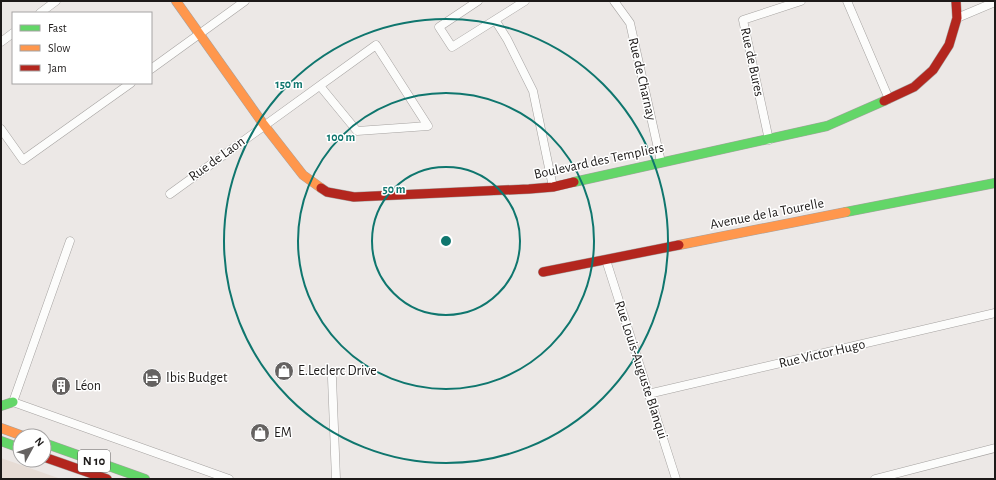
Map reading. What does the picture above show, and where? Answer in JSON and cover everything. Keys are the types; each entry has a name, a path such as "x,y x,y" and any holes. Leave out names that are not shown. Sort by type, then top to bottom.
{"street":[{"path":"41,12 56,1"},
{"name":"Boulevard des Templiers","path":"176,1 264,125 303,175 327,192 354,197 553,187 827,126 914,87 933,70 948,45 957,18 956,1"},
{"path":"152,68 245,1"},
{"path":"478,1 439,27 452,47 525,1"},
{"name":"Rue de Charnay","path":"614,1 630,23 661,162"},
{"name":"Rue de Bures","path":"769,140 743,20 801,1"},
{"path":"847,1 889,99"},
{"path":"957,18 995,2"},
{"path":"495,20 507,39 533,91 553,187"},
{"path":"1,42 12,34"},
{"name":"Rue de Laon","path":"170,194 376,45 428,126 357,131 320,86"},
{"path":"1,128 23,160 130,84"},
{"name":"Avenue de la Tourelle","path":"543,272 995,183"},
{"path":"13,402 70,241"},
{"name":"Rue Louis-Auguste Blanqui","path":"606,260 676,479"},
{"name":"Rue Victor Hugo","path":"648,394 995,313"},
{"path":"332,378 336,479"},
{"path":"1,406 13,402 229,479"},
{"path":"1,428 12,432"},
{"path":"1,442 12,445"},
{"name":"N 10","path":"52,446 145,479"},
{"path":"874,479 995,448"},
{"name":"N 10","path":"52,460 107,479"}],"shaded area":[{"path":"1,458 12,462 12,468 30,468 61,479 1,479"}],"traffic: fast":[{"path":"574,182 827,126 884,101"},
{"path":"846,212 995,183"},
{"path":"1,406 13,402"},
{"path":"1,441 12,445"},
{"path":"52,446 145,479"}],"traffic: slow":[{"path":"176,1 264,125 303,175 321,188"},
{"path":"679,245 846,212"},
{"path":"1,428 12,432"}],"traffic: jam":[{"path":"884,101 914,87 933,70 949,45 957,18 956,1"},
{"path":"321,188 327,192 354,197 529,189 553,187 574,182"},
{"path":"543,272 679,245"},
{"path":"52,460 107,479"}],"place":[{"name":"E.Leclerc Drive","path":"284,371"},
{"name":"Ibis Budget","path":"152,378"},
{"name":"Léon","path":"61,386"},
{"name":"EM","path":"260,433"}]}
